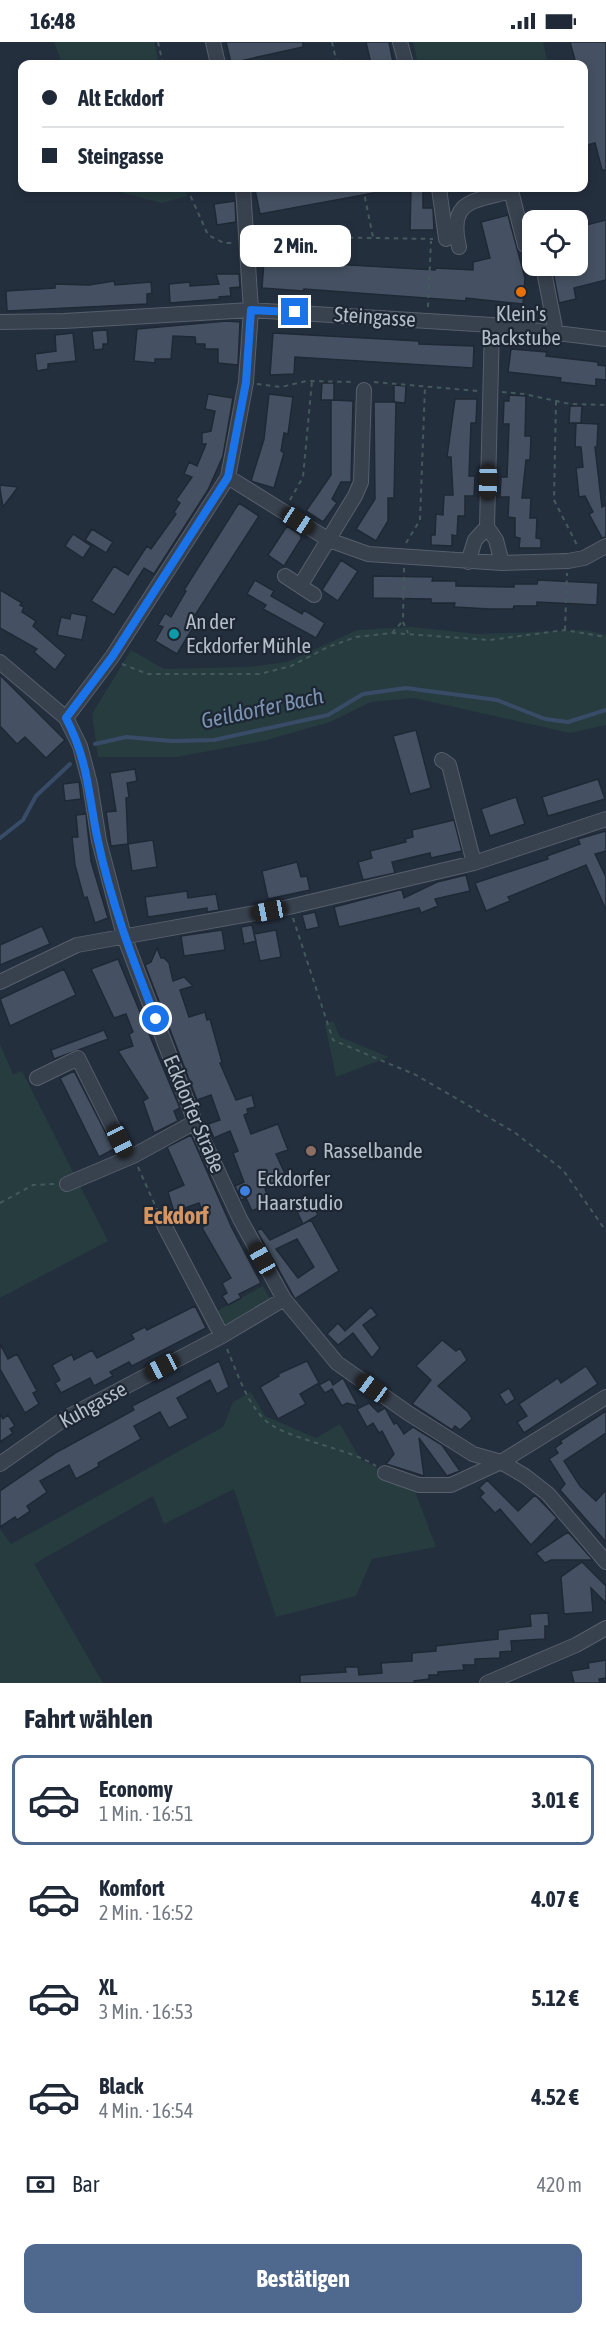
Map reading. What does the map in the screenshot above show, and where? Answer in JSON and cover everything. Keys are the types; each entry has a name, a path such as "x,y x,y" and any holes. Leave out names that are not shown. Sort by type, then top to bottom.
{"street":[{"path":"213,42 217,60"},
{"path":"400,42 404,60"},
{"path":"0,662 66,718 112,657 228,477 246,382 251,310 243,192"},
{"path":"440,192 446,239"},
{"path":"459,247 454,225 459,213 468,204 508,192"},
{"path":"511,192 522,233"},
{"path":"545,276 556,333"},
{"name":"Steingasse","path":"0,322 64,321 251,310 492,325 606,339"},
{"path":"492,325 487,528 496,540 502,563"},
{"path":"300,586 355,496 361,482 361,385"},
{"path":"228,477 328,540 368,554 468,562 568,561 584,558 606,546"},
{"path":"468,562 475,540 487,528"},
{"path":"285,576 314,595"},
{"name":"Eckdorfer Straße","path":"66,718 80,746 90,784 99,841 124,936 195,1122 240,1219 284,1299 337,1363 408,1413 473,1454 501,1462 548,1494 606,1562"},
{"path":"442,760 448,765 474,863"},
{"path":"0,982 77,945 289,907 474,863 606,819"},
{"path":"36,1078 78,1058 131,1157"},
{"path":"67,1184 131,1157 195,1122"},
{"path":"164,1225 222,1336"},
{"name":"Kuhgasse","path":"0,1464 64,1419 222,1336 284,1299"},
{"path":"386,1473 419,1485 451,1485 501,1462 606,1397"},
{"path":"487,1683 524,1669 606,1628"}],"path":[{"path":"158,42 162,60"},
{"path":"332,42 336,60"},
{"path":"189,192 208,235 224,243 315,237 446,239"},
{"path":"364,192 373,237"},
{"path":"431,239 427,307 433,307"},
{"path":"283,511 303,477 312,381"},
{"path":"246,382 281,387 312,381 361,385 425,386 524,394 556,401 606,405"},
{"path":"408,633 403,622 401,556 420,520 425,386"},
{"path":"556,401 554,500 584,558"},
{"path":"565,630 568,561"},
{"path":"392,633 403,622"},
{"path":"112,657 148,674 260,674 291,666 328,647 356,638 392,633 449,639 490,640 565,630 606,637"},
{"path":"289,907 333,1040 416,1075 514,1132 563,1170 606,1231"},
{"path":"131,1157 164,1225"},
{"path":"0,1203 33,1185 67,1184"},
{"path":"222,1336 244,1388 264,1420 282,1430 360,1456 386,1473"}],"green space":[{"path":"54,42 154,42 158,60 61,60"},
{"path":"413,42 543,42 547,60 417,60"},
{"path":"120,192 186,192 187,196 162,203"},
{"path":"411,627 479,634 586,630 606,635 606,725 570,733 414,698 371,702 330,722 263,741 177,757 98,757 92,714 131,650 164,669 248,667 287,662 357,630"},
{"path":"333,1021 340,1037 389,1057 336,1077 325,1024"},
{"path":"0,1044 13,1074 22,1071 108,1241 0,1298"},
{"path":"263,1286 271,1300 219,1329 211,1314"},
{"path":"251,1392 265,1416 316,1438 340,1424 360,1459 413,1486 436,1547 372,1559 356,1596 276,1617 234,1489 164,1524 153,1496 34,1564 103,1683 0,1683 0,1529 11,1544 223,1427 233,1402"}],"building":[{"path":"226,42 303,42 303,47 244,60 230,60"},
{"path":"366,42 389,42 393,60 370,60"},
{"path":"570,42 606,42 606,170 602,170 595,143 588,145 588,60 575,60"},
{"path":"255,192 374,192 374,193 260,214"},
{"path":"411,192 423,192 423,208 433,208 434,230 410,230"},
{"path":"235,201 236,222 217,225 214,204"},
{"path":"508,215 522,267 522,276 525,278 523,304 466,298 466,301 262,288 264,260 435,270 435,268 473,270 473,262 490,258 481,222"},
{"path":"606,220 606,280 574,288 576,299 559,303 554,276 588,276 588,224"},
{"path":"216,274 239,274 240,287 230,288 231,296 219,297 220,299 170,303 169,284 190,282 190,286 219,284"},
{"path":"114,281 115,285 151,282 152,293 147,294 147,304 7,311 6,291 55,288 55,284 89,285"},
{"path":"226,321 240,322 238,365 218,363 218,349 205,349 205,344 196,344 195,337 173,336 171,359 155,359 155,363 134,361 137,329"},
{"path":"107,330 108,344 103,344 103,349 94,350 92,331"},
{"path":"73,333 76,361 48,364 48,369 37,371 35,354 56,351 55,335"},
{"path":"273,333 474,346 473,368 295,357 294,374 270,375"},
{"path":"511,349 547,352 546,356 598,362 598,365 606,366 606,380 596,379 596,386 560,382 561,378 508,372"},
{"path":"322,383 334,383 334,400 321,400"},
{"path":"394,385 406,386 405,403 394,402"},
{"path":"208,394 233,398 223,456 208,490 154,574 144,568 114,615 91,601 114,566 128,575 147,546 151,549 176,514 174,512 180,503 176,500 192,477 184,474 189,462 197,466 206,444 202,444 202,433 211,431 215,411 205,409"},
{"path":"269,394 293,397 288,434 284,433 281,451 284,453 274,488 251,481 264,439"},
{"path":"509,395 526,396 525,436 531,436 530,460 526,460 522,498 531,498 530,518 537,518 536,538 541,539 541,548 519,548 520,538 515,537 515,518 508,517 509,497 500,497 501,477 507,477 509,424 503,424 504,401 509,401"},
{"path":"455,399 477,399 476,423 471,423 469,476 475,476 474,496 465,496 465,516 458,516 457,536 452,535 452,546 431,545 431,535 435,535 436,514 443,515 444,495 453,495 451,457 447,457"},
{"path":"331,400 353,401 351,482 341,482 332,499 337,503 323,522 306,511 331,475"},
{"path":"374,402 396,402 394,498 388,498 388,521 376,541 356,529 375,499"},
{"path":"570,406 582,406 581,423 569,423"},
{"path":"576,423 598,424 597,447 595,447 602,507 606,505 606,537 602,538 589,514 593,512 585,496 579,497 576,468 583,467 581,447 575,447"},
{"path":"0,485 18,487 3,507 0,489"},
{"path":"239,503 259,516 195,615 199,618 177,654 155,641 163,627 158,625 165,613 171,617 186,591 184,590"},
{"path":"287,526 301,535 301,539 284,566 268,555"},
{"path":"92,529 113,542 106,553 85,540"},
{"path":"73,534 91,546 83,558 65,546"},
{"path":"341,560 358,571 338,601 322,590"},
{"path":"373,576 433,577 432,581 456,581 456,586 514,587 514,584 537,584 538,580 598,583 597,605 537,602 537,606 490,609 454,607 455,603 431,603 431,599 373,598"},
{"path":"255,580 274,591 271,596 302,614 304,610 325,623 316,638 263,609 266,605 247,594"},
{"path":"0,590 22,603 20,605 24,607 22,612 36,621 33,626 66,655 55,670 34,652 37,649 0,628"},
{"path":"71,613 87,616 82,640 57,635 61,617 70,619"},
{"path":"0,675 65,740 46,758 25,737 17,744 0,726"},
{"path":"416,730 431,788 410,794 393,736"},
{"path":"135,769 137,781 127,783 128,844 111,846 106,812 116,811 110,773"},
{"path":"598,779 605,799 548,816 542,797"},
{"path":"79,782 81,799 65,801 63,784"},
{"path":"516,797 525,824 490,836 481,809"},
{"path":"86,814 91,861 108,918 95,923 87,897 84,898 75,865 72,837 78,837 76,815"},
{"path":"454,820 462,851 431,858 430,853 392,862 395,873 363,880 358,862 372,858 370,851 406,842 405,839 413,837 412,830"},
{"path":"606,831 606,851 595,854 606,877 606,910 586,865 508,897 510,901 486,911 475,883 548,859 547,856 580,844 578,839"},
{"path":"153,840 157,867 132,871 128,844"},
{"path":"297,862 301,877 307,876 310,890 268,899 262,871"},
{"path":"466,875 470,891 435,899 438,906 421,913 419,908 339,927 334,907 399,890 402,890 404,898 437,882"},
{"path":"187,891 188,898 216,894 219,910 207,912 207,908 148,917 145,897"},
{"path":"315,912 319,927 306,930 302,915"},
{"path":"252,925 256,941 244,944 241,927"},
{"path":"42,926 50,944 0,965 0,945"},
{"path":"222,930 225,950 184,956 181,936"},
{"path":"276,930 281,957 260,961 254,934"},
{"path":"157,948 161,958 169,963 173,981 184,977 193,986 180,990 189,1017 205,1012 207,1020 210,1019 222,1062 220,1063 236,1100 252,1095 255,1107 247,1109 248,1113 244,1115 251,1134 278,1124 288,1150 276,1154 287,1178 265,1189 271,1202 252,1211 246,1198 241,1200 235,1186 244,1182 233,1153 238,1151 230,1131 214,1138 208,1124 220,1120 211,1095 197,1100 145,965 151,962"},
{"path":"118,959 180,1108 174,1111 178,1121 154,1133 143,1101 148,1098 118,1051 133,1046 129,1034 133,1032 126,1014 114,1018 91,969"},
{"path":"64,969 76,995 10,1026 0,999"},
{"path":"104,1030 108,1039 54,1059 51,1050"},
{"path":"74,1071 114,1149 99,1157 60,1078"},
{"path":"191,1135 232,1228 261,1283 239,1294 241,1298 228,1305 222,1296 227,1293 222,1283 231,1278 202,1228 207,1223 199,1203 174,1212 168,1192 184,1185 167,1147"},
{"path":"308,1194 318,1215 303,1224 293,1203"},
{"path":"311,1220 339,1271 295,1299 257,1231 261,1228 270,1240","holes":["297,1239 314,1267 298,1278 276,1249"]},
{"path":"195,1306 206,1328 132,1366 129,1362 110,1372 113,1376 94,1386 90,1378 61,1393 55,1383 60,1380 52,1365 72,1354 74,1360 92,1350 97,1358 134,1339 131,1334 145,1327 147,1330"},
{"path":"371,1307 377,1315 363,1325 380,1348 372,1358 353,1333 338,1345 327,1334 338,1323 345,1331"},
{"path":"442,1340 456,1351 460,1348 467,1360 438,1386 468,1412 472,1419 460,1430 455,1426 452,1430 412,1404 431,1380 416,1366"},
{"path":"0,1344 8,1359 17,1354 37,1391 33,1393 39,1404 25,1413 0,1369"},
{"path":"219,1361 229,1387 217,1394 210,1380 177,1398 188,1418 169,1428 160,1412 134,1426 141,1439 98,1463 99,1466 94,1469 76,1479 69,1465 40,1481 47,1492 27,1506 30,1511 17,1520 15,1517 0,1527 0,1491 57,1452 134,1410 132,1406"},
{"path":"307,1361 319,1383 300,1394 306,1404 278,1419 260,1387 279,1376 278,1374"},
{"path":"586,1366 598,1384 524,1433 517,1422 527,1416 519,1404 558,1378 561,1383"},
{"path":"343,1378 358,1406 347,1403 342,1406 332,1389 325,1393 319,1385 330,1379 333,1385"},
{"path":"509,1388 515,1399 506,1405 499,1394"},
{"path":"369,1403 378,1412 385,1408 394,1424 397,1423 404,1434 413,1427 442,1445 460,1471 447,1476 419,1438 424,1476 386,1464 394,1454 382,1431 379,1433 373,1423 367,1427 357,1409"},
{"path":"606,1411 606,1433 564,1461 580,1486 596,1501 606,1490 606,1542 560,1490 565,1484 549,1459 558,1453 555,1448 562,1443 560,1441"},
{"path":"0,1414 3,1419 8,1415 15,1426 10,1429 13,1433 0,1442"},
{"path":"487,1480 518,1511 535,1495 557,1518 531,1545 500,1509 495,1513 480,1497 484,1493 479,1488"},
{"path":"568,1532 593,1560 551,1560 545,1563 536,1553"},
{"path":"582,1562 606,1586 606,1603 591,1588 593,1612 564,1614 561,1577"},
{"path":"548,1613 549,1626 545,1626 545,1639 511,1641 512,1651 500,1652 500,1658 475,1659 475,1665 463,1665 464,1670 438,1672 438,1675 429,1675 429,1679 414,1681 414,1683 300,1683 300,1675 346,1672 345,1667 358,1667 359,1675 382,1673 381,1663 412,1661 412,1653 436,1651 436,1646 498,1639 498,1630 531,1626 530,1614"},
{"path":"606,1660 606,1678 599,1679 600,1683 574,1683 571,1671 589,1668 588,1663"}],"waterway":[{"name":"Geildorfer Bach","path":"95,744 126,737 172,741 214,740 328,715 363,694 406,688 497,700 545,719 568,722 606,710"},
{"path":"0,838 23,820 36,796 70,764"}],"place":[{"name":"Klein's Backstube","path":"521,292"},
{"name":"An der Eckdorfer Mühle","path":"174,634"},
{"name":"Rasselbande","path":"311,1151"},
{"name":"Eckdorfer Haarstudio","path":"245,1191"}],"district":[{"name":"Eckdorf","path":"176,1216"}],"route":[{"path":"156,1019 124,936 99,841 90,784 80,746 66,718 112,657 228,477 240,424 246,382 251,310 295,312"}]}
